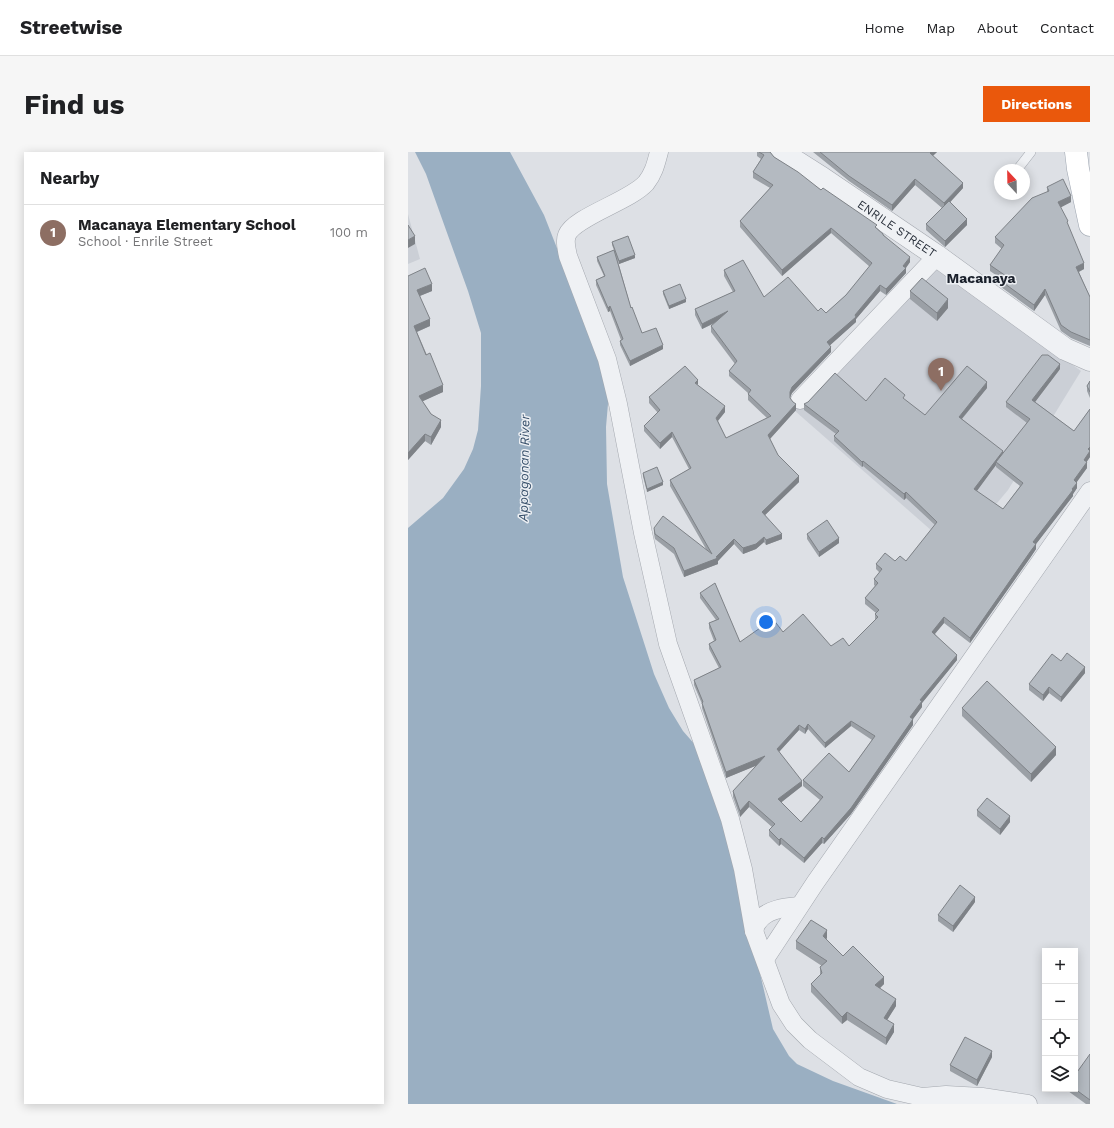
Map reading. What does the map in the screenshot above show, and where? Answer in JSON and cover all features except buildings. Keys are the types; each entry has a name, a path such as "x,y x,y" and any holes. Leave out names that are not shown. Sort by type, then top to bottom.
{"main road":[{"path":"1081,162 1090,223"}],"street":[{"path":"659,152 654,171 645,183 633,193 574,225 567,235 566,246 568,256 607,359 618,404 643,533 668,644 730,819 743,869 754,931 781,1004 794,1024 810,1040 859,1077 887,1089 922,1097 946,1095 982,1097 1028,1104"},
{"name":"ENRILE STREET","path":"781,152 937,256 1065,349 1090,360"},
{"path":"800,400 937,256"},
{"path":"765,959 800,906 1090,491"},
{"path":"754,931 758,921 765,915 786,907 800,906"}],"lane":[{"path":"1022,164 1031,152"}],"shaded area":[{"path":"408,214 420,259 408,264"},
{"path":"933,264 1081,371 1008,490 956,552 795,411"}],"water":[{"name":"Appagonan River","path":"415,152 510,152 544,215 597,350 609,392 606,427 607,484 623,577 654,674 669,708 683,731 697,747 724,819 773,1029 789,1056 797,1064 833,1081 897,1104 408,1104 408,528 443,498 464,469 473,449 478,430 481,386 481,333 468,291 426,174"}],"place":[{"name":"Macanaya Elementary School","path":"941,391"}],"district":[{"name":"Macanaya","path":"981,278"}]}
